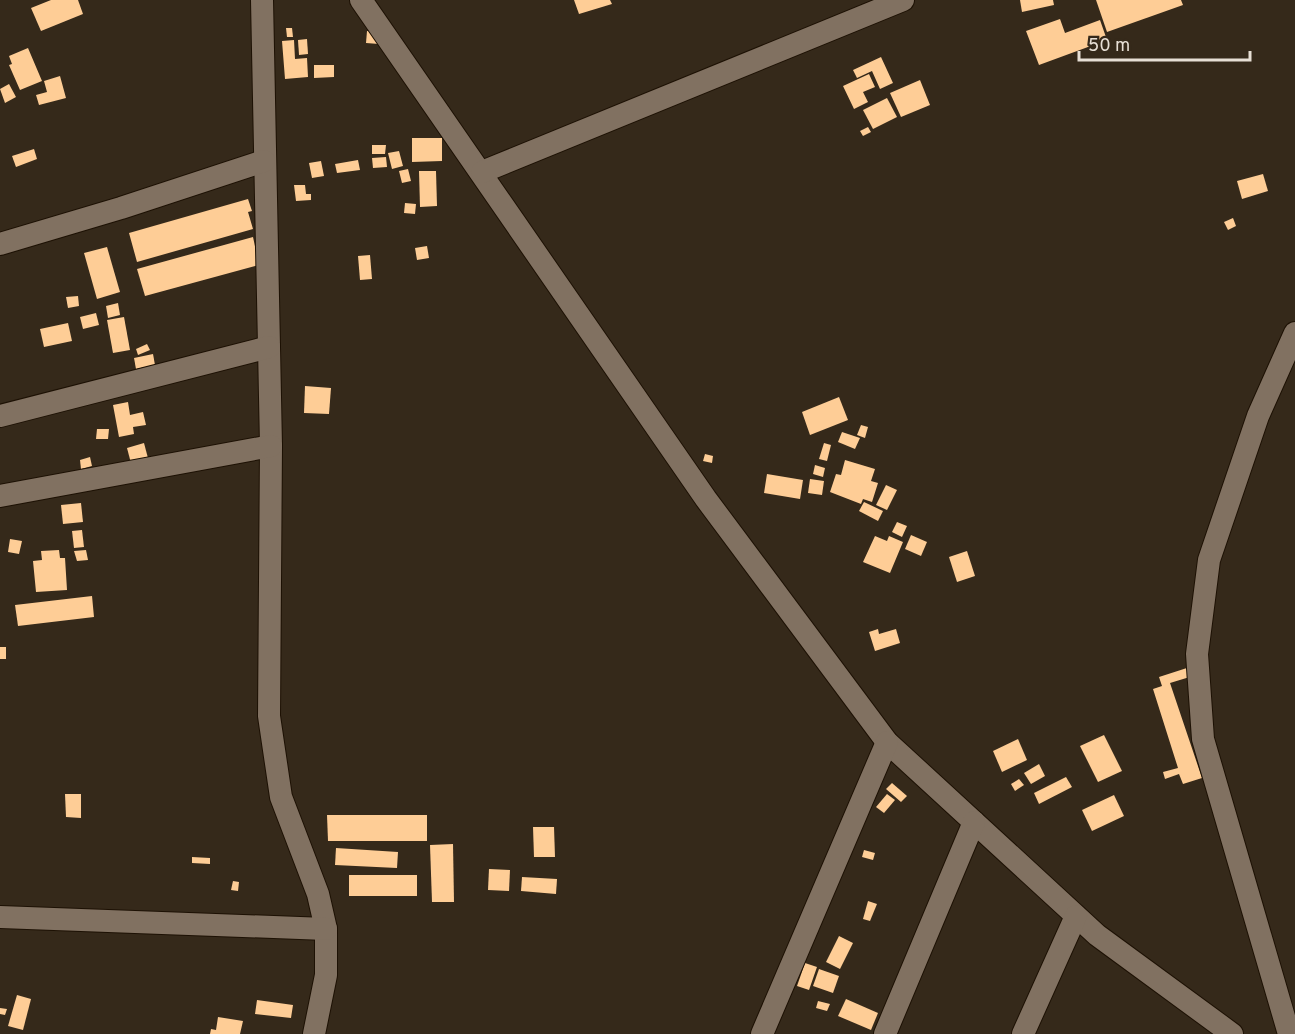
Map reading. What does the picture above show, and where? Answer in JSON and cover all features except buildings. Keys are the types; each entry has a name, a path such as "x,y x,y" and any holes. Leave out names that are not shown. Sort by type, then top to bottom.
{"street":[{"path":"262,0 271,446 269,716 281,797 318,894 326,929 326,975 314,1034"},
{"path":"361,0 706,499 887,742 1097,935 1232,1034"},
{"path":"482,172 903,0"},
{"path":"0,244 121,208 264,161"},
{"path":"1289,1034 1203,738 1197,654 1209,560 1258,416 1295,333"},
{"path":"0,416 268,347"},
{"path":"0,496 271,446"},
{"path":"762,1034 887,742"},
{"path":"885,1034 974,822"},
{"path":"1023,1034 1076,916"},
{"path":"0,917 326,929"}]}
